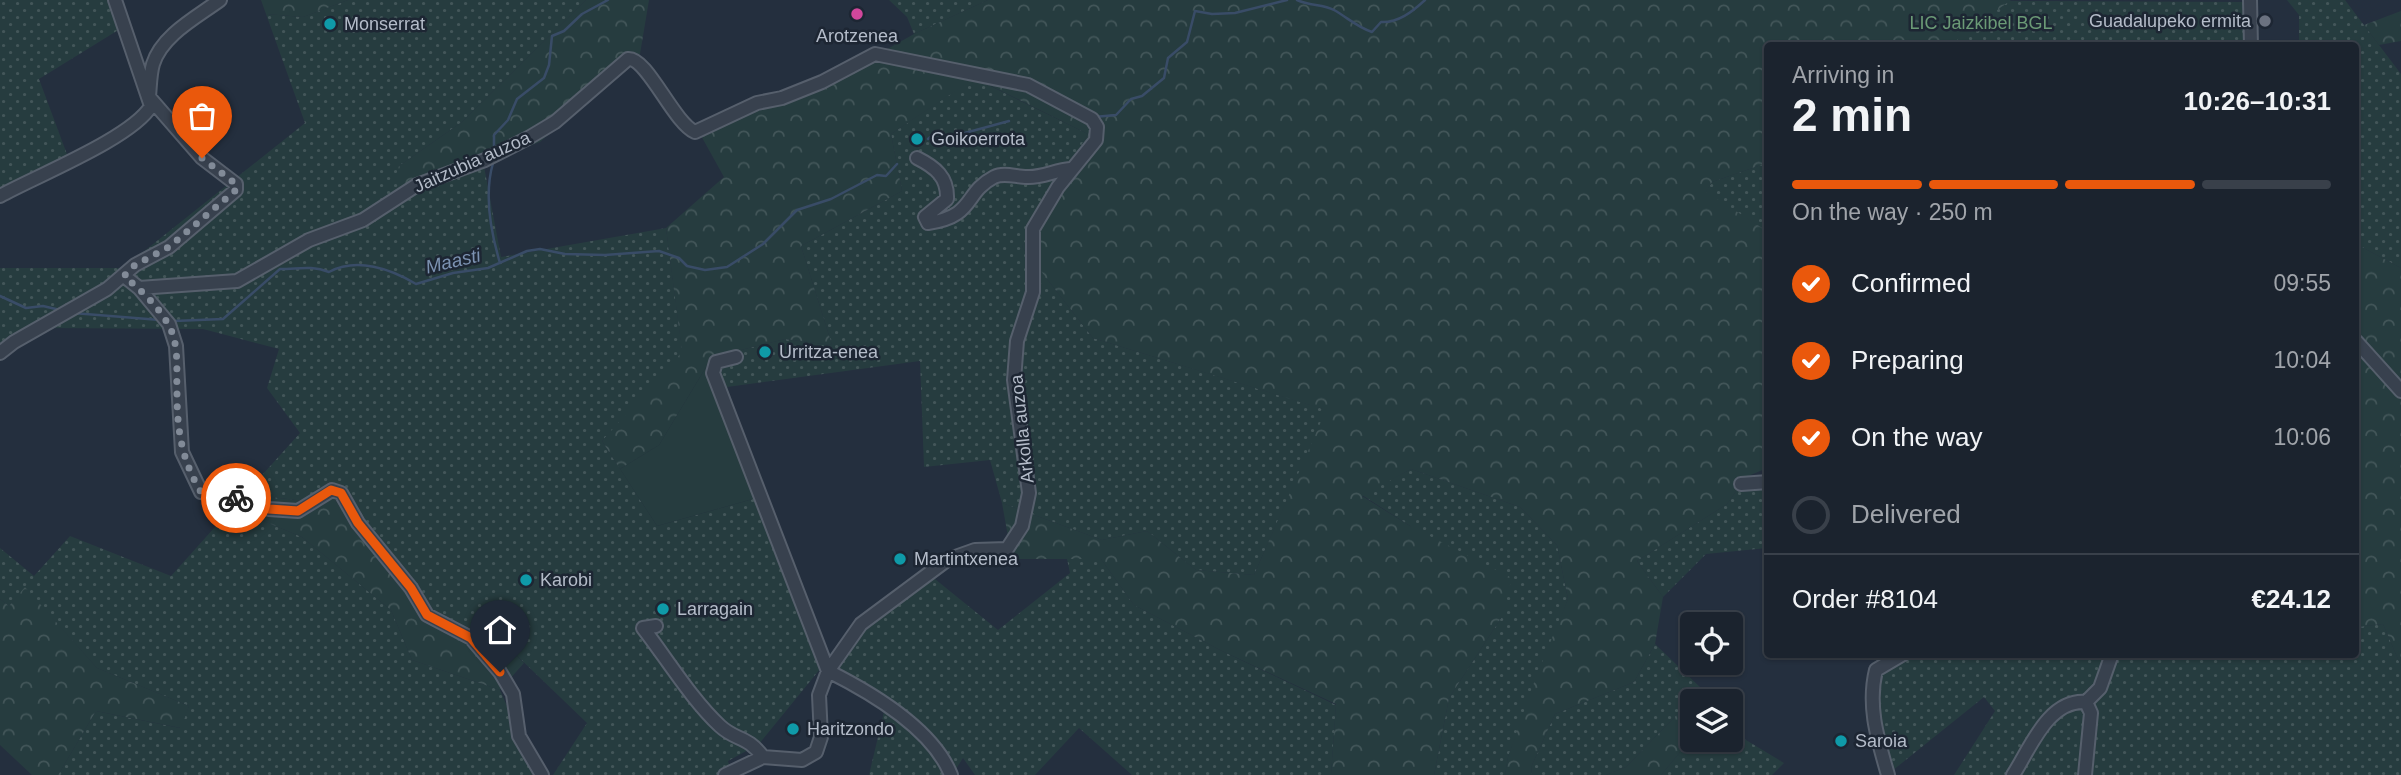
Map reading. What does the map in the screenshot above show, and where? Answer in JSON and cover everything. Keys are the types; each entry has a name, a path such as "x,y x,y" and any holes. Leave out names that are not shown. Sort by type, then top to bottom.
{"street":[{"path":"0,196 106,142 146,114 151,106 115,0"},
{"path":"0,353 124,276 135,265 169,247 236,190 236,184 202,158 149,97 153,64 162,47 173,35 219,0"},
{"path":"2250,0 2251,42"},
{"name":"Arkolla auzoa","path":"762,757 803,760 816,752 821,737 820,695 828,671 861,624 947,560 975,550 1007,549 1022,526 1029,493 1014,380 1017,341 1033,292 1033,229 1070,169 1096,140 1097,127 1078,110 1028,85 875,54"},
{"name":"Jaitzubia auzoa","path":"139,288 237,281 309,240 363,220 417,185 485,160 530,138 555,122 628,58 641,63 688,129 695,132 757,103 782,98 822,82 875,54"},
{"path":"917,158 935,168 948,187 947,199 925,216 928,223 946,220 963,211 984,183 997,175 1030,177 1070,169"},
{"path":"124,276 139,288 169,324 176,346 181,452 201,492 246,499 269,509 298,511 331,490 341,493 358,523 411,588 427,615 471,638 500,672 513,694 519,736 542,775"},
{"path":"2359,344 2401,390"},
{"path":"736,357 716,362 713,373 828,671 858,686 890,708 944,757 951,775"},
{"path":"1741,484 1764,482"},
{"path":"656,626 643,628 707,710 722,728 752,742 762,757 725,775"},
{"path":"1888,775 1873,720 1872,687 1876,670 1896,658"},
{"path":"2013,775 2042,725 2078,702 2086,702 2100,688 2111,658"},
{"path":"2085,775 2091,713 2086,702"}],"green space":[{"path":"0,0 112,0 120,29 39,79 68,157 0,192"},
{"path":"261,0 348,0 303,17 266,14"},
{"path":"348,0 586,0 462,122 399,166 483,161 501,257 666,228 683,357 602,441 657,526 760,497 825,662 930,575 998,630 1070,573 1067,559 1101,559 1134,605 1222,651 1336,705 1331,775 1132,775 1079,728 1035,775 975,775 963,758 952,775 869,775 887,699 825,663 759,744 728,761 732,775 553,775 587,723 510,649 436,614 333,499 313,502 245,494 300,433 267,388 279,349 203,329 47,328 18,344 0,361 0,268 123,268 305,123 266,14 303,17"},
{"path":"586,0 649,0 640,54 540,142 419,188 394,181 399,166 462,122"},
{"path":"889,0 988,0 914,34 907,17"},
{"path":"988,0 2011,0 1954,42 1764,42 1764,164 1712,182 1706,192 1764,229 1764,469 1746,477 1727,504 1637,561 1663,597 1655,644 1634,682 1555,714 1532,765 1531,775 1505,775 1508,757 1536,677 1568,599 1557,545 1520,507 1411,469 1362,496 1410,526 1512,578 1501,618 1449,698 1434,775 1331,775 1336,704 1222,651 1134,605 1101,559 1012,559 1002,503 1102,540 1147,531 1196,570 1254,575 1326,410 1093,338 1022,247 1088,134 975,78 891,134 902,191 801,246 832,345 785,339 712,357 659,445 620,469 602,441 682,352 666,228 724,177 699,132 756,109 806,95 914,34"},
{"name":"LIC Jaizkibel BGL","path":"1862,0 2243,2 2244,42 1866,42"},
{"path":"2287,0 2345,0 2401,74 2401,268 2359,246 2359,42 2299,42 2299,15"},
{"path":"2401,11 2401,41 2379,45 2364,25"},
{"path":"974,78 1088,134 1022,247 1093,338 1327,410 1254,575 1196,570 1147,531 1102,540 1002,503 990,460 924,467 920,361 727,387 712,357 785,339 832,345 801,246 902,191 891,134"},
{"path":"1764,164 1764,229 1705,193 1712,182"},
{"path":"2359,246 2401,268 2401,666 2383,624 2359,627"},
{"path":"712,357 727,387 760,497 657,526 620,469 659,445"},
{"path":"1411,469 1520,507 1557,545 1568,599 1508,757 1505,775 1434,775 1449,698 1501,618 1410,526 1362,495"},
{"path":"1746,477 1752,488 1764,486 1764,548 1706,554 1663,597 1637,561 1727,504"},
{"path":"245,494 313,502 333,499 436,613 510,649 524,663 500,690 412,660 391,610 302,537 232,508"},
{"path":"232,508 302,537 391,610 412,660 500,690 537,775 58,775 96,711 180,728 189,706 97,668 25,588 9,606 0,599 0,548 34,576 70,536 171,576"},
{"path":"25,587 97,668 189,706 181,728 96,711 58,775 32,775 0,745 0,599 9,606"},
{"path":"2383,624 2401,666 2401,775 1954,775 1995,711 1984,697 1887,775 1872,683 1901,658 2359,658 2359,627"},
{"path":"1655,644 1680,668 1680,675 1687,675 1702,689 1680,689 1680,712 1626,767 1606,775 1531,775 1532,765 1555,714 1634,682"},
{"path":"1680,712 1680,752 1661,775 1606,775 1626,767"},
{"path":"1743,738 1784,763 1772,775 1661,775 1680,752 1743,752"}],"waterway":[{"path":"494,152 494,135 508,120 517,99 544,78 549,65 552,36 564,31 582,14 608,0"},
{"name":"Maasti","path":"1094,117 1116,115 1131,99 1142,96 1164,78 1168,58 1187,42 1195,11 1212,14 1235,13 1287,0"},
{"name":"Maasti","path":"1297,0 1330,8 1372,32 1381,22 1399,19 1425,0"},
{"name":"Maasti","path":"928,139 936,132 950,137 1009,121"},
{"path":"493,163 489,187 490,213 500,263"},
{"name":"Maasti","path":"174,321 223,319 280,269 311,268 329,272 351,265 362,265 385,270 416,284 453,273 488,268 527,251 540,249 565,254 605,255 659,251 679,258 687,266 705,270 727,267 763,244 797,210 831,199 877,175 886,176 897,164"},
{"name":"Maasti","path":"0,296 26,308 43,306 60,310"},
{"name":"Maasti","path":"73,313 160,320"}],"way so far":[{"path":"202,158 230,177 236,184 236,190 169,247 135,265 124,276 139,288 169,324 176,346 181,452 192,477 201,492 236,498"}],"place":[{"name":"Arotzenea","path":"857,14"},
{"name":"Guadalupeko ermita","path":"2265,21"},
{"name":"Monserrat","path":"330,24"},
{"name":"Goikoerrota","path":"917,139"},
{"name":"Urritza-enea","path":"765,352"},
{"name":"Martintxenea","path":"900,559"},
{"name":"Karobi","path":"526,580"},
{"name":"Larragain","path":"663,609"},
{"name":"Haritzondo","path":"793,729"},
{"name":"Saroia","path":"1841,741"}],"route":[{"path":"236,498 246,499 269,509 298,511 331,490 341,493 358,523 411,588 427,615 471,638 500,672"}]}
